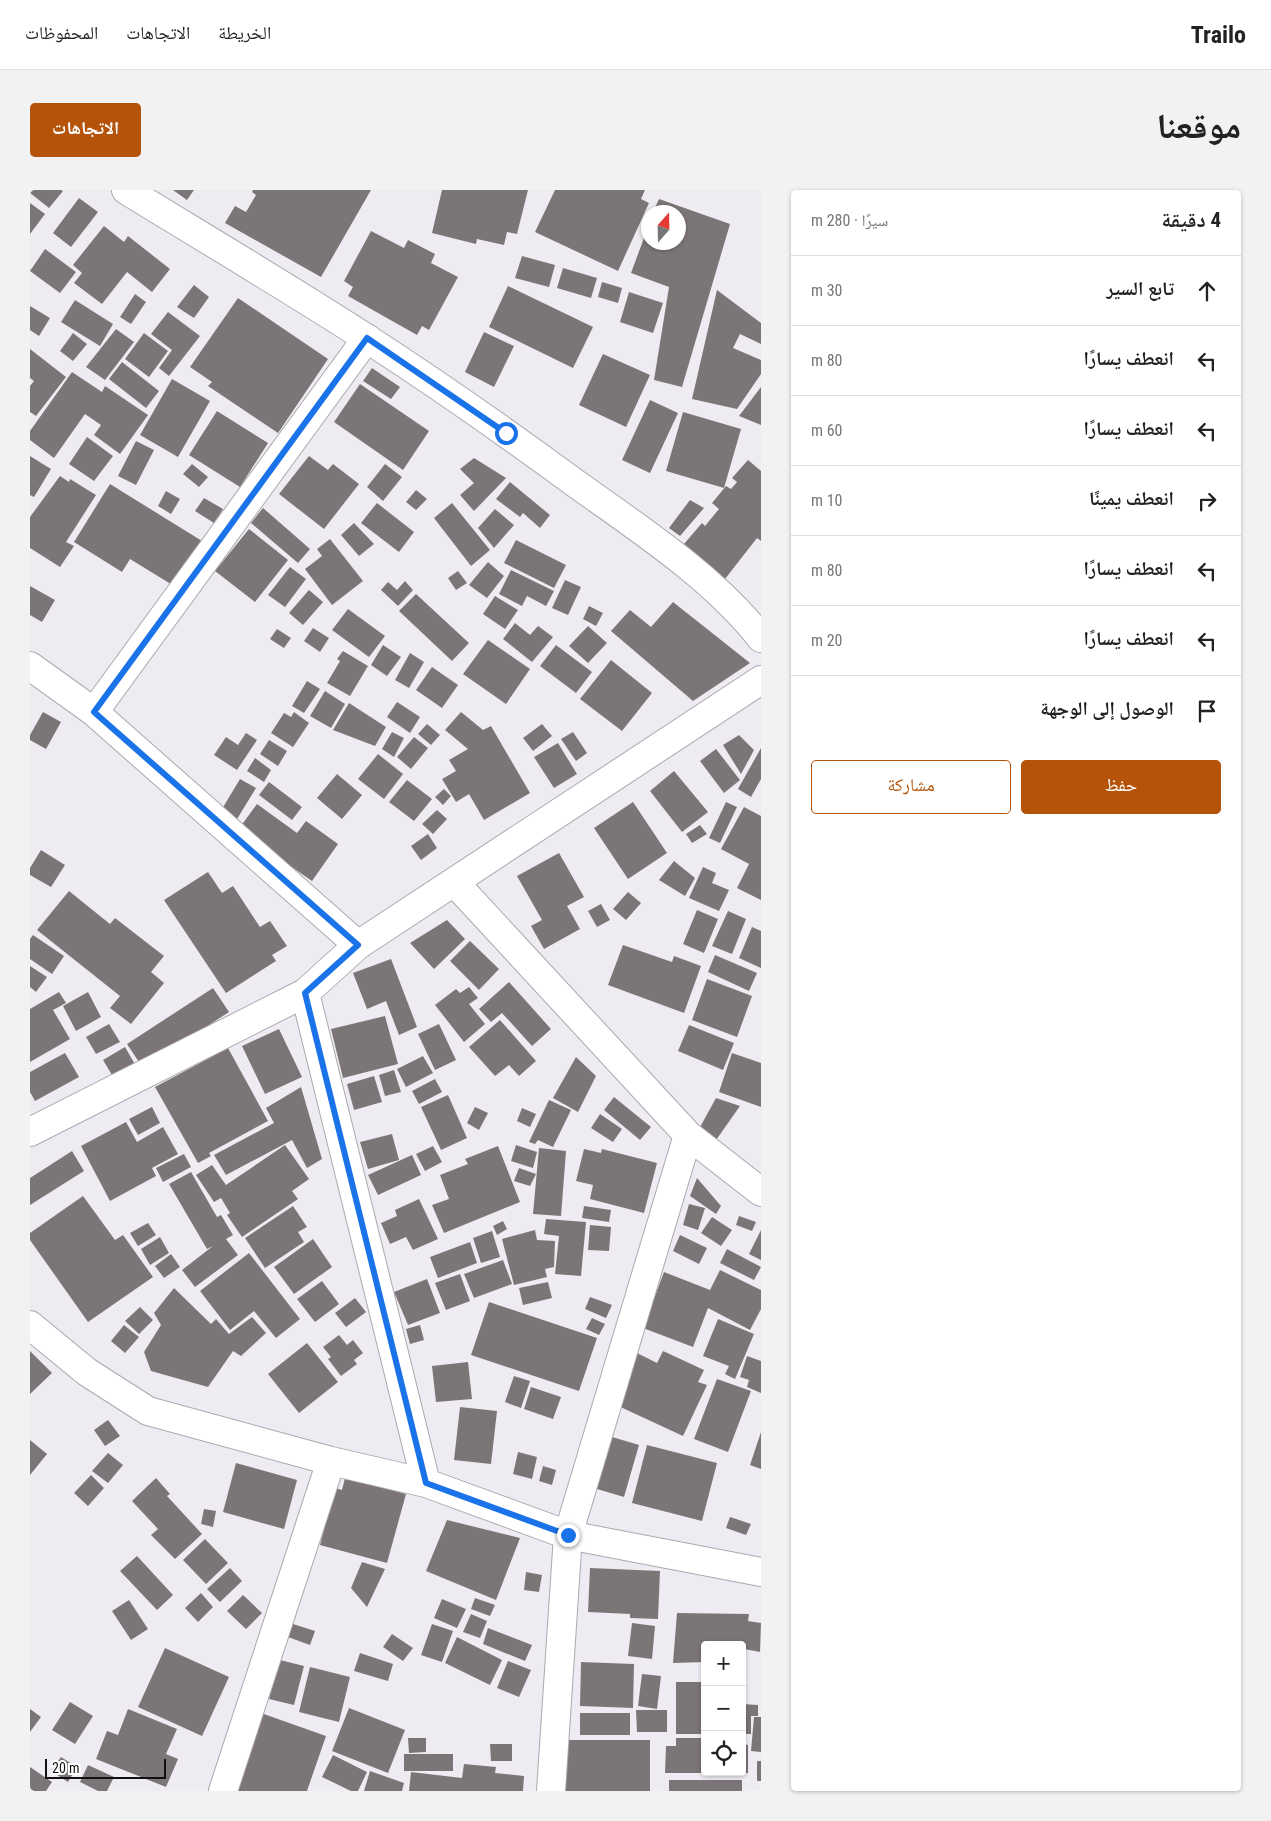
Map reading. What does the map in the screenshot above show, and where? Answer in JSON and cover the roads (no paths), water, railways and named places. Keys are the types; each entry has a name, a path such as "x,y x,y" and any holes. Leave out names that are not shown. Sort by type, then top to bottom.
{"street":[{"path":"126,190 367,338 506,433 641,530 757,621"},
{"path":"94,712 367,338"},
{"path":"30,666 94,712 358,945"},
{"path":"30,1132 305,993 358,945 761,680"},
{"path":"455,883 688,1135 761,1192"},
{"path":"305,993 426,1483"},
{"path":"551,1791 568,1535 688,1135"},
{"path":"30,1325 87,1372 148,1411 331,1462 426,1483 568,1535 761,1572"},
{"path":"223,1791 331,1462"}]}
